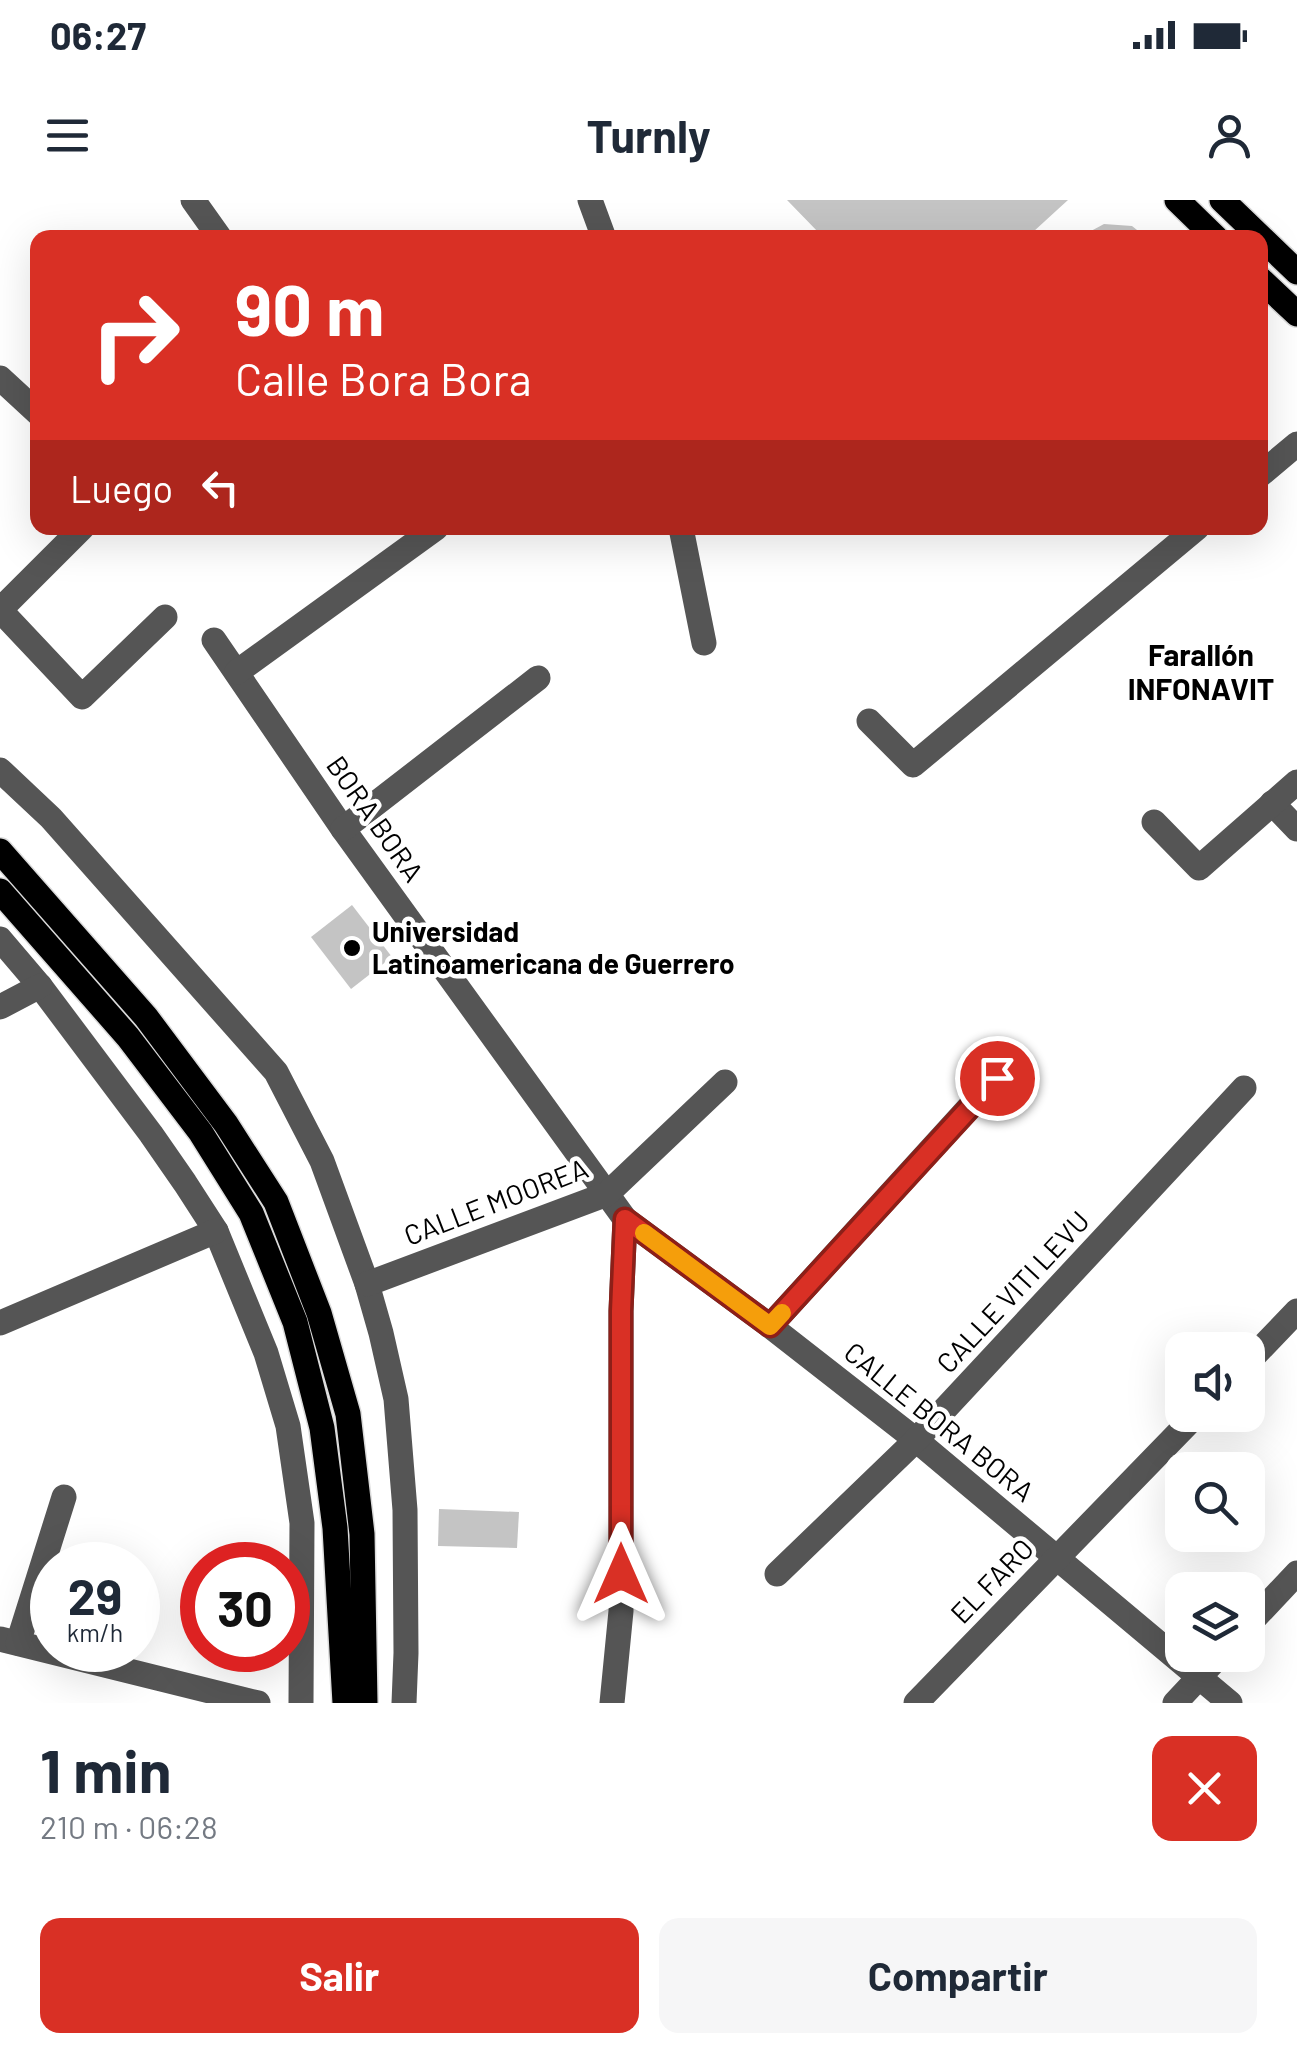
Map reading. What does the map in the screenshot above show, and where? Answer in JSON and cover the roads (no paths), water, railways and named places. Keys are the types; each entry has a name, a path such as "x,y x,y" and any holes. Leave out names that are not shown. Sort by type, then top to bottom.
{"main road":[{"path":"1176,200 1208,230"},
{"path":"1222,200 1253,230"},
{"path":"1268,244 1297,272"},
{"path":"1268,287 1297,314"},
{"path":"0,850 146,1017 226,1124 276,1202 319,1313 348,1414 362,1534 366,1703"},
{"path":"0,891 128,1037 201,1134 251,1213 295,1322 322,1428 335,1528 345,1703"}],"street":[{"path":"193,200 214,230"},
{"path":"590,200 601,230"},
{"path":"0,378 30,406"},
{"path":"1268,468 1297,444"},
{"path":"75,535 0,610 82,698 165,617"},
{"path":"214,640 237,672 426,535"},
{"path":"682,535 704,643"},
{"path":"869,721 913,765 1190,535"},
{"name":"BORA BORA","path":"237,672 343,828 607,1194"},
{"path":"343,828 538,678"},
{"path":"0,770 51,818 280,1076 322,1161 367,1284 396,1399 405,1510 404,1703"},
{"path":"1154,822 1199,868 1297,782"},
{"path":"1272,803 1297,829"},
{"path":"0,940 40,986 151,1134 216,1231 266,1353 288,1426 302,1523 301,1703"},
{"path":"0,1007 40,986"},
{"path":"770,1326 997,1078"},
{"name":"CALLE MOOREA","path":"367,1284 607,1194 725,1082"},
{"name":"CALLE VITI LEVU","path":"777,1574 916,1440 1244,1088"},
{"name":"CALLE BORA BORA","path":"607,1194 625,1219 916,1440 1230,1703"},
{"path":"612,1703 621,1611 621,1311 625,1219"},
{"path":"0,1322 216,1231"},
{"path":"1265,1344 1297,1311"},
{"name":"EL FARO","path":"916,1703 1179,1432"},
{"path":"64,1497 9,1641 258,1703"},
{"path":"1265,1608 1297,1573"},
{"path":"1175,1703 1205,1672"}],"place":[{"name":"Universidad Latinoamericana de Guerrero","path":"352,948"}],"district":[{"name":"Farallón INFONAVIT","path":"1201,673"}]}
